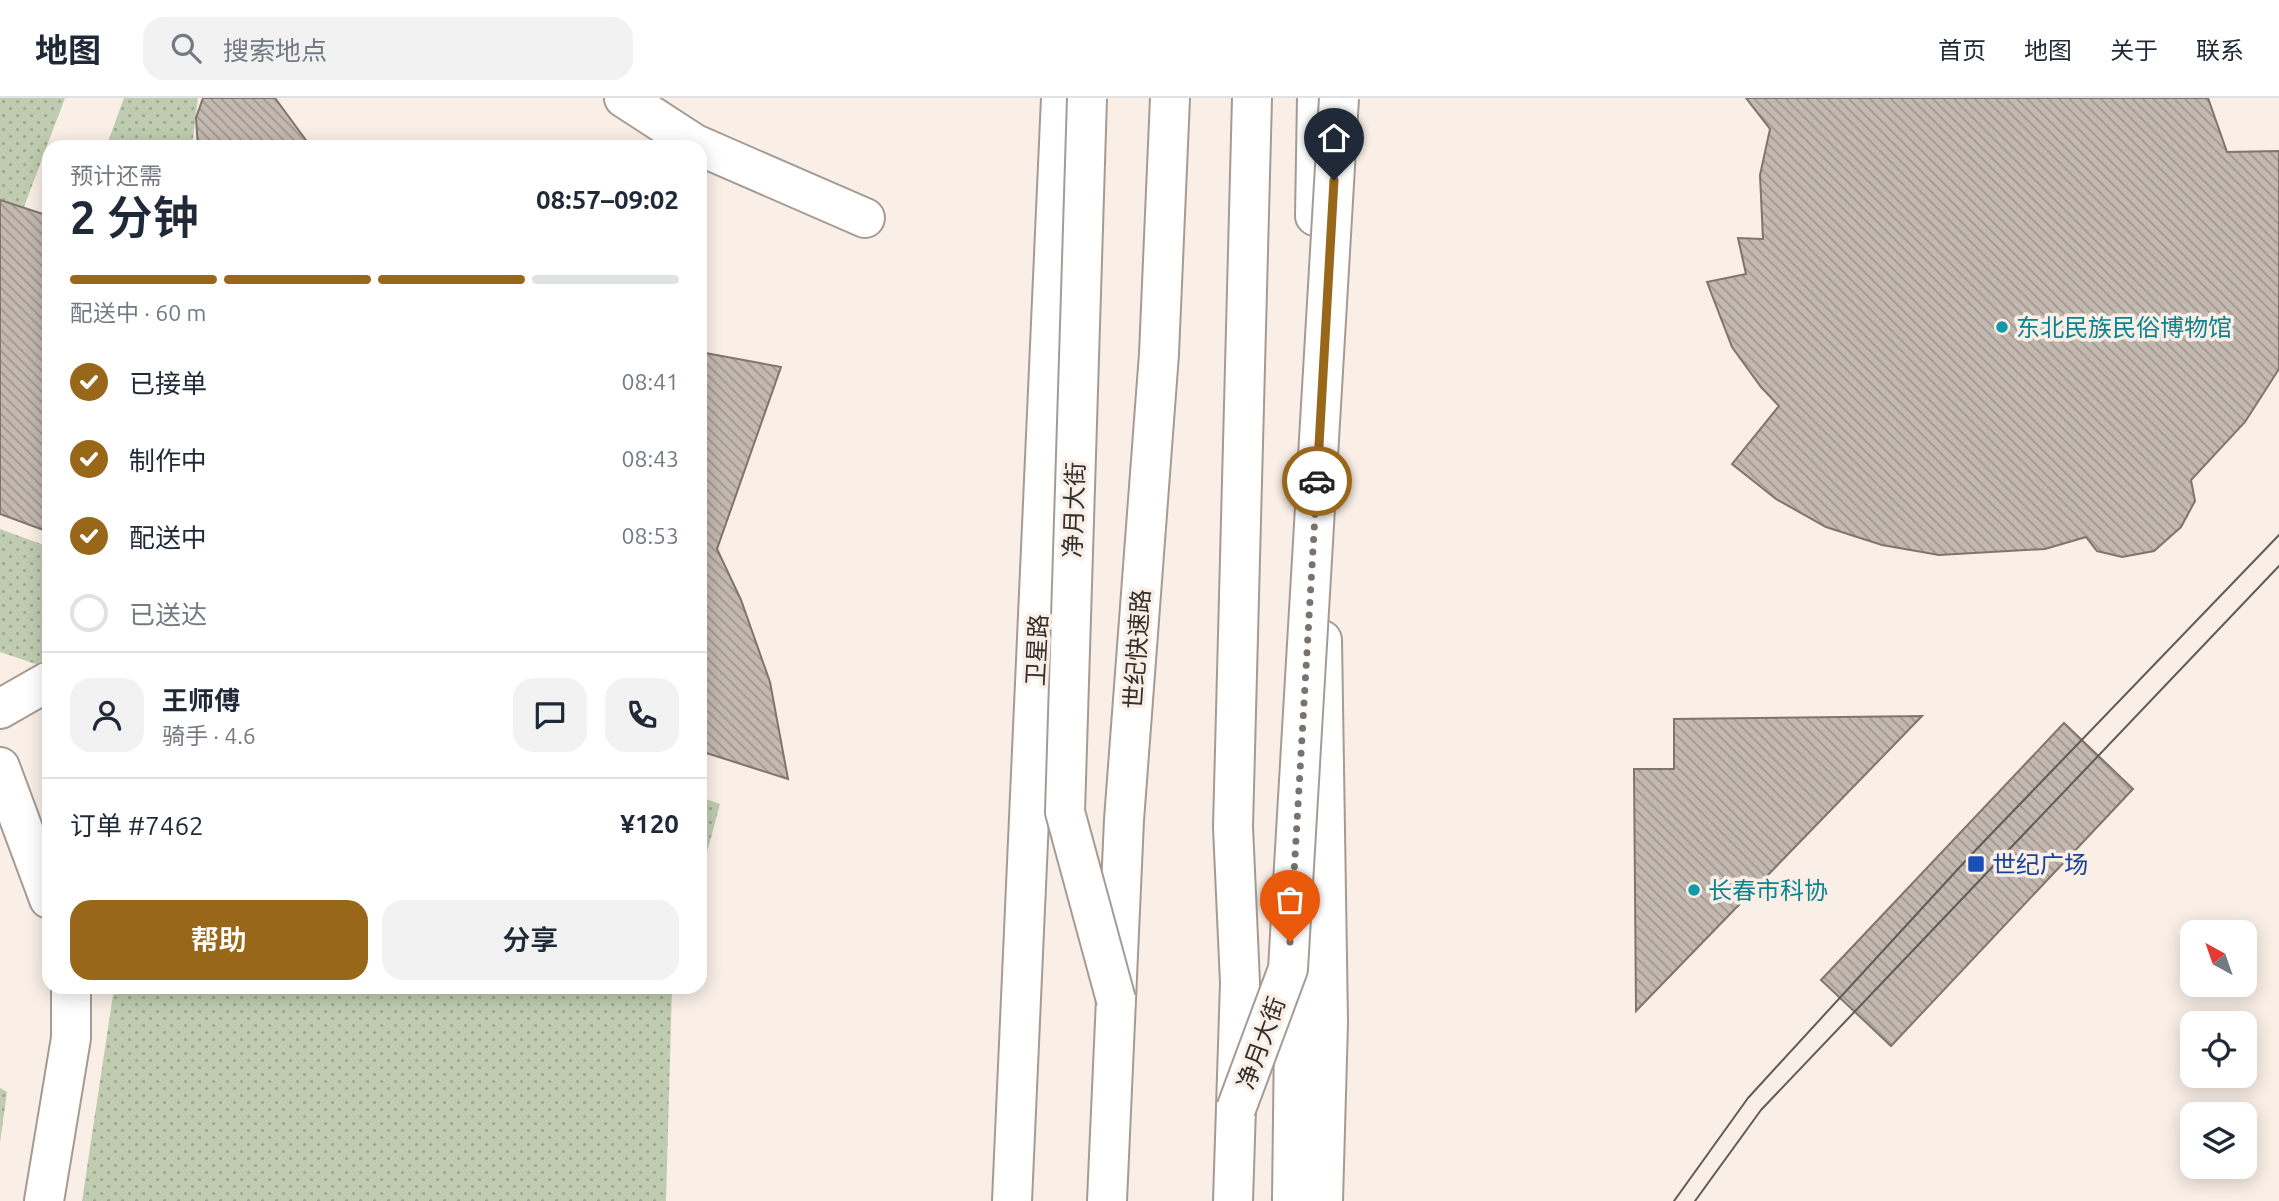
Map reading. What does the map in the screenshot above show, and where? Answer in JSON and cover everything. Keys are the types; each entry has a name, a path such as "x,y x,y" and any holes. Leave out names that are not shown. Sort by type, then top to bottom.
{"main road":[{"path":"624,98 689,140"},
{"name":"卫星路","path":"1012,1201 1061,98"},
{"name":"净月大街","path":"1087,98 1065,811 1116,1000"},
{"path":"1097,1201 1144,98"},
{"name":"世纪快速路","path":"1107,1201 1124,820 1159,354 1170,98"},
{"path":"1233,1201 1240,983 1233,827 1252,98"},
{"path":"1292,1201 1294,976 1317,98"},
{"name":"净月大街","path":"1236,1109 1288,969 1339,98"},
{"path":"707,149 865,218"},
{"path":"1307,540 1323,643 1328,1022 1323,1201"},
{"path":"0,709 42,685"},
{"path":"0,767 42,880"},
{"path":"44,1201 71,1038 71,994"}],"green space":[{"path":"0,98 65,98 49,140 42,140 42,159 24,207 0,200"},
{"path":"124,98 198,98 193,140 109,140"},
{"path":"0,529 42,544 42,661 36,664 0,652"},
{"path":"707,799 720,804 707,852"},
{"path":"672,994 666,1201 82,1201 113,995"},
{"path":"0,1088 7,1092 0,1143"}],"building":[{"path":"203,98 275,98 306,140 198,140 196,118"},
{"name":"东北民族民俗博物馆","path":"1746,98 2208,98 2227,152 2279,151 2279,369 2245,422 2191,480 2195,501 2181,527 2154,551 2122,557 2097,551 2086,537 2045,549 1939,555 1882,545 1826,527 1776,499 1732,464 1779,406 1761,387 1732,347 1707,282 1746,274 1738,238 1763,239 1760,175 1770,129"},
{"path":"0,200 42,214 42,529 0,514"},
{"path":"707,353 781,367 717,549 741,600 770,682 788,779 707,753"},
{"name":"长春市科协","path":"1922,716 1636,1011 1634,769 1674,769 1674,719"},
{"path":"2064,723 2133,789 1891,1046 1821,980"}],"tram line":[{"path":"1674,1201 1748,1098 1969,857 2279,535"},
{"path":"1695,1201 1761,1110 2279,566"}],"way so far":[{"path":"1290,942 1317,481"}],"place":[{"name":"东北民族民俗博物馆","path":"2002,327"},
{"name":"世纪广场","path":"1976,864"},
{"name":"长春市科协","path":"1694,890"}],"route":[{"path":"1317,481 1334,180"}]}
